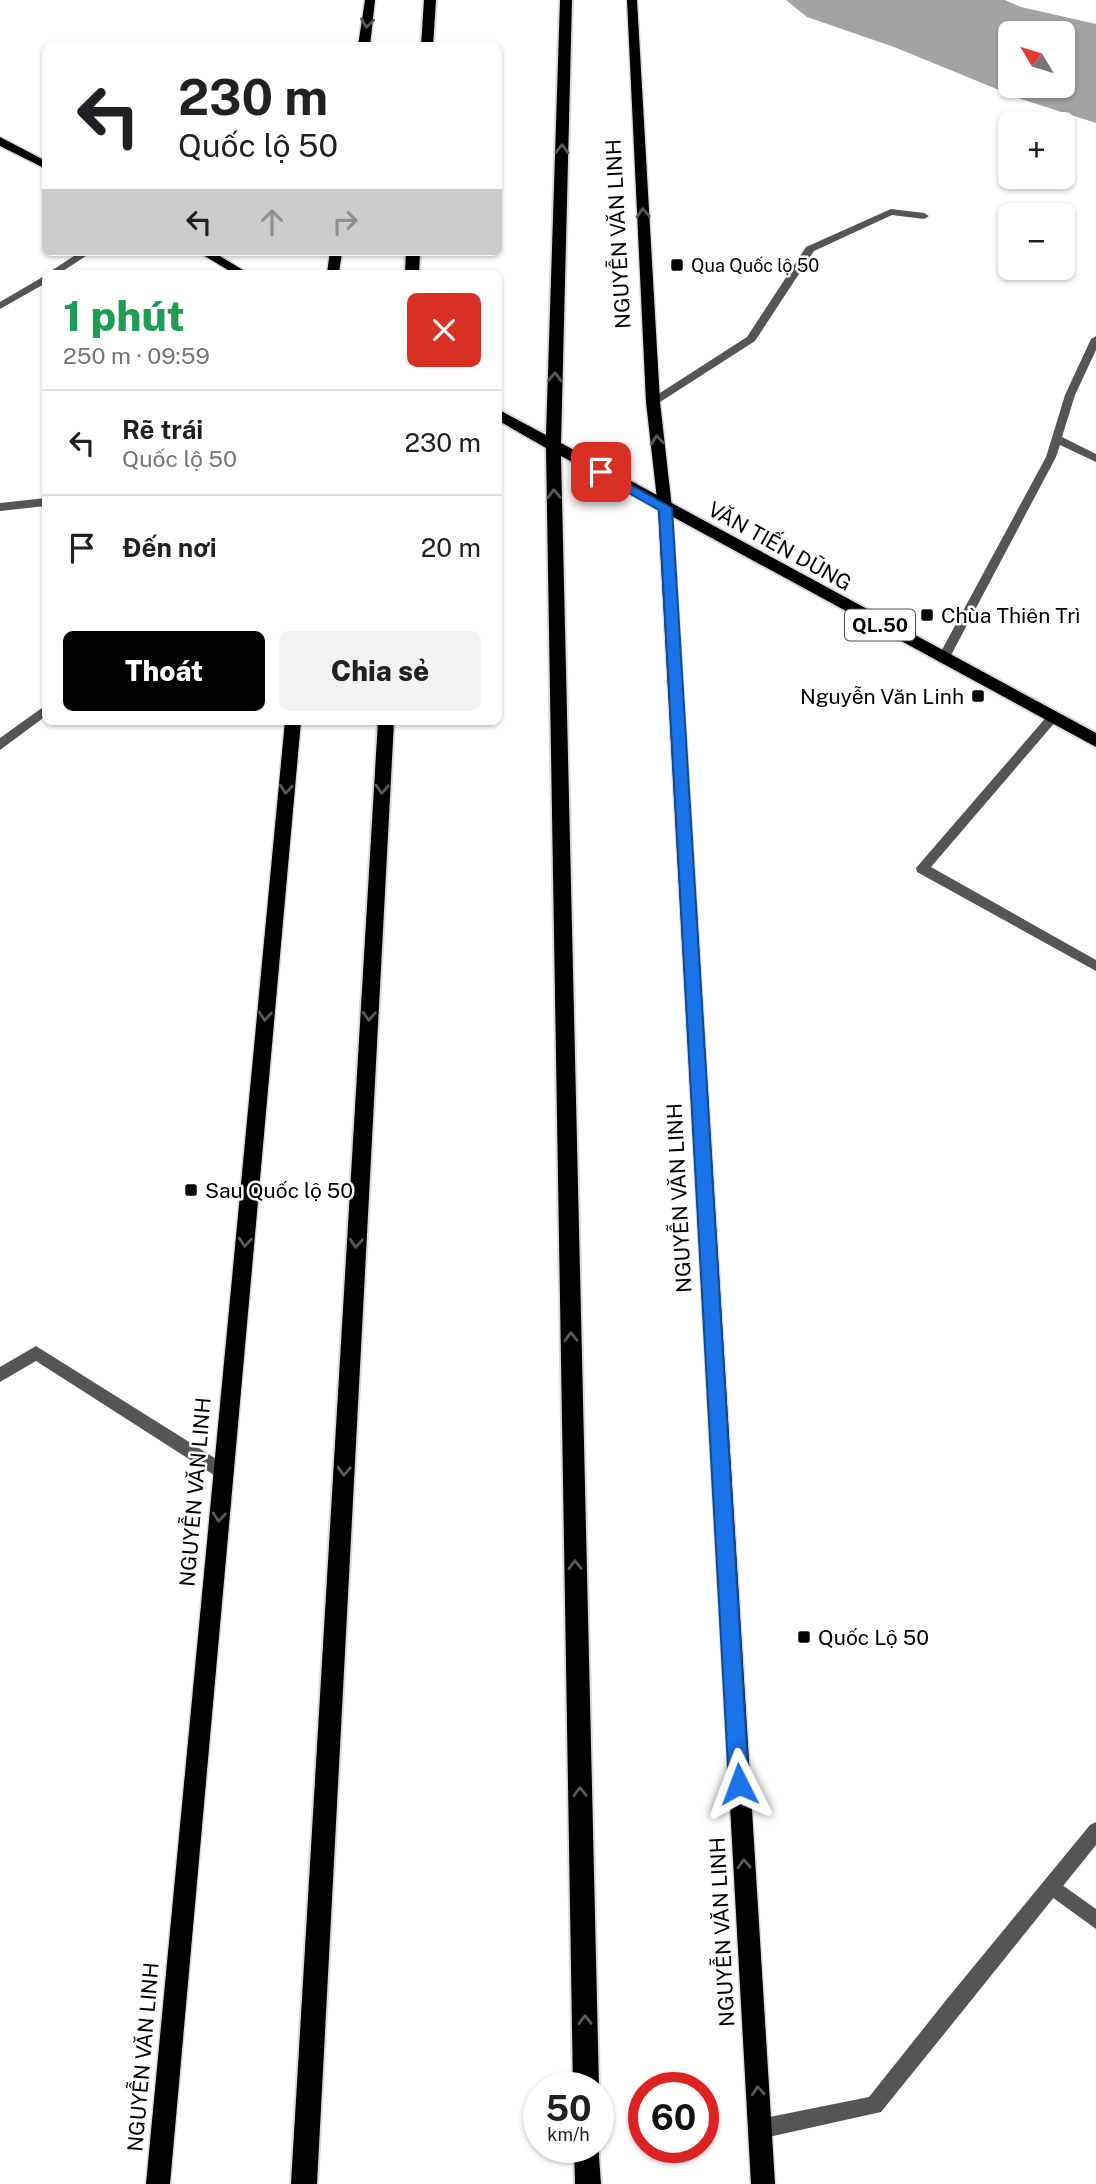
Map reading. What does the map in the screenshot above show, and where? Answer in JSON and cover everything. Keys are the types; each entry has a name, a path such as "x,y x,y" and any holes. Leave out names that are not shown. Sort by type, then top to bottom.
{"highway":[{"path":"427,42 430,0"},
{"path":"566,0 553,445 586,2072"},
{"name":"QL.50","path":"502,417 666,508"},
{"name":"VĂN TIẾN DŨNG","path":"666,508 1096,741"},
{"path":"304,2184 386,725"},
{"path":"587,2163 588,2184"}],"main road":[{"path":"365,42 370,0"},
{"name":"NGUYỄN VĂN LINH","path":"632,0 653,402 666,508 764,2184"},
{"path":"0,141 42,164"},
{"path":"211,256 237,270"},
{"name":"NGUYỄN VĂN LINH","path":"158,2184 293,725"}],"street":[{"path":"653,402 751,339 810,249 891,212 924,216"},
{"path":"58,270 81,256"},
{"path":"0,306 42,280"},
{"path":"943,659 1051,457 1070,395 1096,340"},
{"path":"1057,439 1096,458"},
{"path":"0,507 42,502"},
{"path":"0,745 42,712"},
{"path":"1054,717 922,868 1096,966"},
{"path":"0,1375 36,1353 223,1472"},
{"path":"760,2129 874,2105 1096,1831"},
{"path":"1051,1886 1096,1920"}],"shaded area":[{"path":"786,0 1005,0 1021,7 1096,24 1096,123 1075,116 1075,112 1062,112 1019,98 1075,98 1075,21 998,21 998,90 894,47 807,17"}],"place":[{"name":"Qua Quốc lộ 50","path":"677,265"},
{"name":"Chùa Thiên Trì","path":"927,615"},
{"name":"Nguyễn Văn Linh","path":"978,696"},
{"name":"Sau Quốc lộ 50","path":"191,1190"},
{"name":"Quốc Lộ 50","path":"804,1637"}],"route":[{"path":"601,472 666,508 739,1784"}]}
